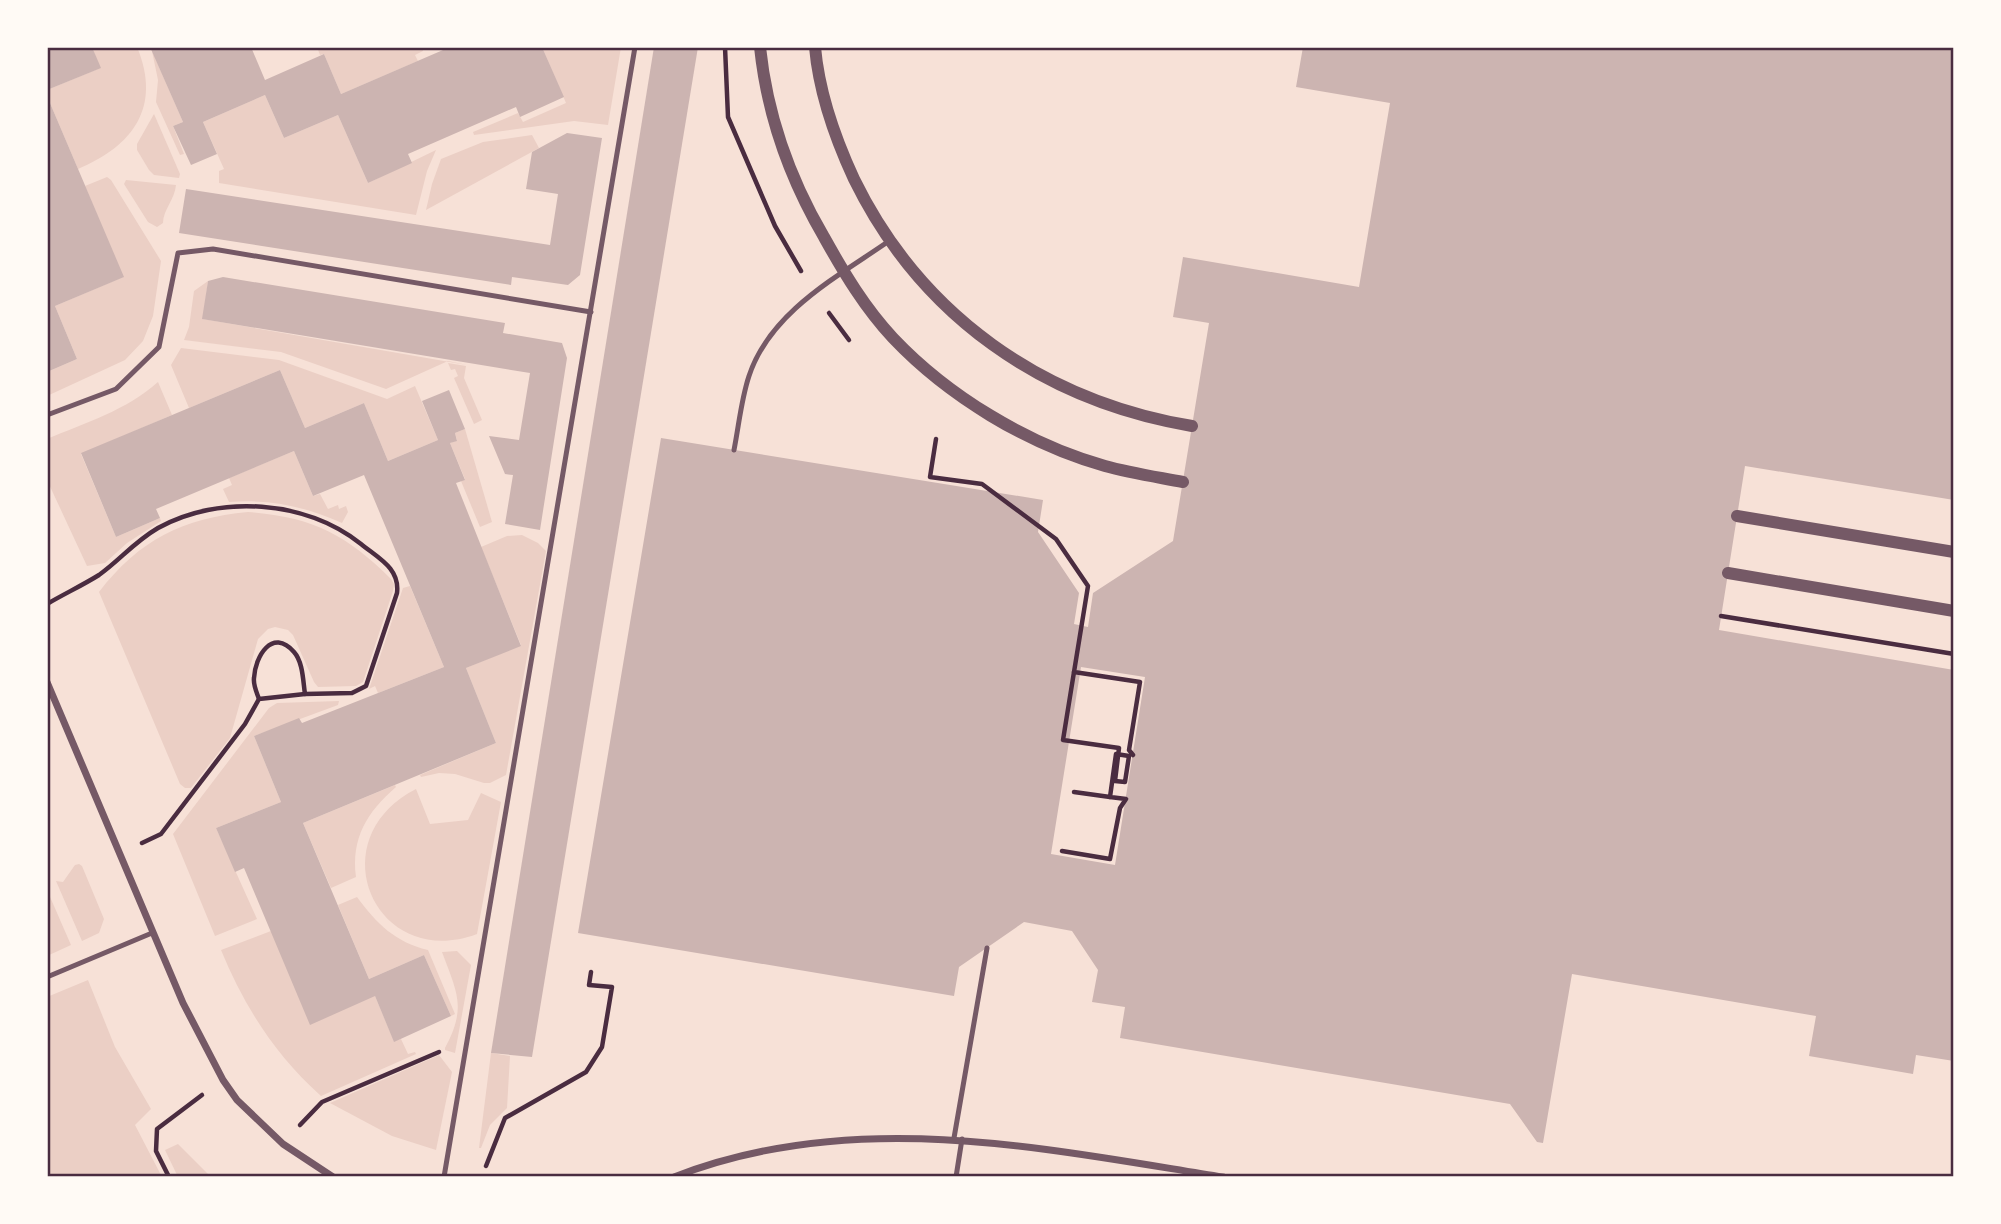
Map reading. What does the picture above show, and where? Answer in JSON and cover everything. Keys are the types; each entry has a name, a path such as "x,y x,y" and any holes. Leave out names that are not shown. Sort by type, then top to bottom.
{"street":[{"path":"760,47 771,111 788,161 818,229 867,306 894,338 931,372 1012,427 1081,458 1183,482"},
{"path":"815,47 820,82 832,127 863,197 889,241 935,296 993,346 1056,384 1125,411 1192,426"},
{"path":"1737,516 1954,552"},
{"path":"1728,573 1954,611"},
{"path":"47,682 152,933 183,1003 223,1080 237,1100 283,1144 333,1177"},
{"path":"674,1177 740,1157 790,1147 886,1138 958,1139 1034,1147 1223,1177"}],"lane":[{"path":"444,1177 635,47"},
{"path":"734,450 750,375 758,355 772,335 800,303 889,241"},
{"path":"47,415 116,389 159,347 178,253 213,250 591,312"},
{"path":"47,977 152,933"},
{"path":"956,1177 958,1139 987,948"}],"path":[{"path":"936,439 930,477 982,484 1056,539 1088,586 1063,740 1119,748 1118,759 1115,781 1125,782 1129,756 1116,754 1110,797"},
{"path":"47,604 100,574 130,546 159,528 184,517 221,508 255,506 285,509 313,518 349,535 390,568 398,581 397,593 366,686 352,693 259,699"},
{"path":"1721,616 1954,654"},
{"path":"119,854 161,834 245,724 259,699 253,681 258,659 265,647 274,643 282,644 294,652 301,669 305,694"},
{"path":"1074,672 1140,682 1129,750 1133,755"},
{"path":"1062,850 1110,859 1120,808 1126,799 1074,792"},
{"path":"486,1166 505,1118 586,1072 601,1047 612,987 589,985 591,972"},
{"path":"283,1144 322,1102 440,1052 464,1058"},
{"path":"169,1177 156,1151 157,1129 223,1080"}],"shaded area":[{"path":"92,47 137,47 144,69 144,106 138,122 114,149 78,169 47,96 47,90 100,68"},
{"path":"317,47 422,47 423,51 415,55 418,61 341,94 324,54 320,55"},
{"path":"542,47 621,47 608,125 574,121 474,135 473,132 518,113 523,122 566,103"},
{"path":"152,51 183,122 173,126 184,154 180,155 156,102 158,80"},
{"path":"265,95 284,138 338,115 368,183 436,150 427,171 416,215 219,183 219,171 224,169 203,122"},
{"path":"154,114 180,174 179,178 154,175 137,150 137,144"},
{"path":"532,135 539,148 426,210 441,159 483,142"},
{"path":"107,177 161,261 153,316 143,341 125,360 47,396 47,372 77,359 55,306 123,277 85,186"},
{"path":"126,180 176,185 163,223 157,227 148,222 124,184"},
{"path":"208,281 203,319 447,361 386,389 281,352 184,340 189,327 194,291"},
{"path":"181,348 279,360 387,399 415,386 438,440 388,461 364,403 305,428 280,370 189,408 171,365"},
{"path":"448,363 466,366 464,378 482,420 474,424 454,378 458,376"},
{"path":"158,382 172,415 81,454 116,537 160,518 161,521 127,543 105,563 87,566 47,480 47,439 119,408"},
{"path":"465,429 492,522 480,527 461,481 465,479 450,443 457,440 455,433"},
{"path":"294,451 313,496 320,494 328,509 338,505 339,509 346,506 348,512 342,523 287,505 229,502 223,489 232,485 229,478"},
{"path":"248,512 291,518 327,530 375,563 391,579 394,584 393,591 363,682 356,686 318,687 293,635 288,630 275,627 268,629 258,639 230,738 191,788 185,788 180,784 99,592 130,558 164,535 203,520"},
{"path":"522,535 538,543 546,551 506,775 490,783 455,774 439,773 421,777 420,775 496,743 466,668 521,645 481,547 507,536"},
{"path":"410,586 444,667 378,693 375,686 369,689 403,588"},
{"path":"339,701 338,705 254,736 281,802 216,828 257,919 215,936 173,834 269,708 277,703"},
{"path":"395,785 363,827 356,850 356,877 331,888 303,823"},
{"path":"416,789 430,824 468,820 481,793 501,802 477,934 441,941 411,935 387,918 372,895 365,867 370,839 386,811"},
{"path":"79,864 104,919 99,933 82,941 56,881 63,882 75,865"},
{"path":"47,890 71,945 47,956"},
{"path":"357,897 372,916 396,937 428,950 455,1014 451,1016 424,955 369,979 338,905"},
{"path":"271,931 375,996 394,1041 401,1039 408,1054 416,1054 321,1096 289,1064 262,1029 221,950"},
{"path":"457,951 471,965 455,1053 445,1050 458,1010 452,979 442,952"},
{"path":"88,980 115,1047 151,1109 135,1125 162,1177 47,1177 47,997"},
{"path":"491,1053 510,1056 507,1108 490,1125 479,1148"},
{"path":"439,1055 452,1072 436,1150 392,1136 330,1103"},
{"path":"178,1144 211,1177 178,1177 165,1150"}],"building":[{"path":"47,47 92,47 101,68 47,90"},
{"path":"150,47 251,47 265,80 324,54 341,94 450,47 542,47 564,97 520,117 516,107 408,154 412,163 368,183 338,115 284,138 265,95 203,122 217,154 191,165 173,126 183,122"},
{"path":"654,47 698,47 532,1057 491,1053"},
{"path":"1303,47 1954,47 1954,500 1745,466 1719,630 1954,670 1954,1061 1916,1055 1913,1074 1809,1056 1816,1016 1572,974 1543,1143 1537,1142 1510,1104 1120,1038 1125,1007 1092,1002 1098,970 1072,931 1024,922 959,967 954,996 578,933 661,438 1043,500 1038,532 1079,593 1074,624 1088,627 1093,593 1173,541 1209,323 1173,317 1183,257 1359,287 1390,103 1296,87","holes":["1081,667 1145,677 1115,865 1051,854"]},
{"path":"47,96 124,277 55,306 77,359 47,372"},
{"path":"567,133 602,138 580,275 568,285 512,277 511,285 179,233 186,189 550,245 558,194 526,189 532,152"},
{"path":"223,277 505,323 503,333 562,343 567,358 540,530 505,524 513,475 505,474 489,436 519,440 530,373 202,319 208,281"},
{"path":"280,370 305,428 364,403 388,461 438,440 422,401 449,390 465,429 455,433 457,441 450,443 465,480 456,483 521,646 466,668 496,743 303,823 369,979 424,955 451,1016 394,1042 375,996 310,1025 244,868 235,872 216,828 281,802 254,736 299,718 302,723 444,667 364,475 313,496 294,451 156,509 160,518 116,537 81,453"}]}
